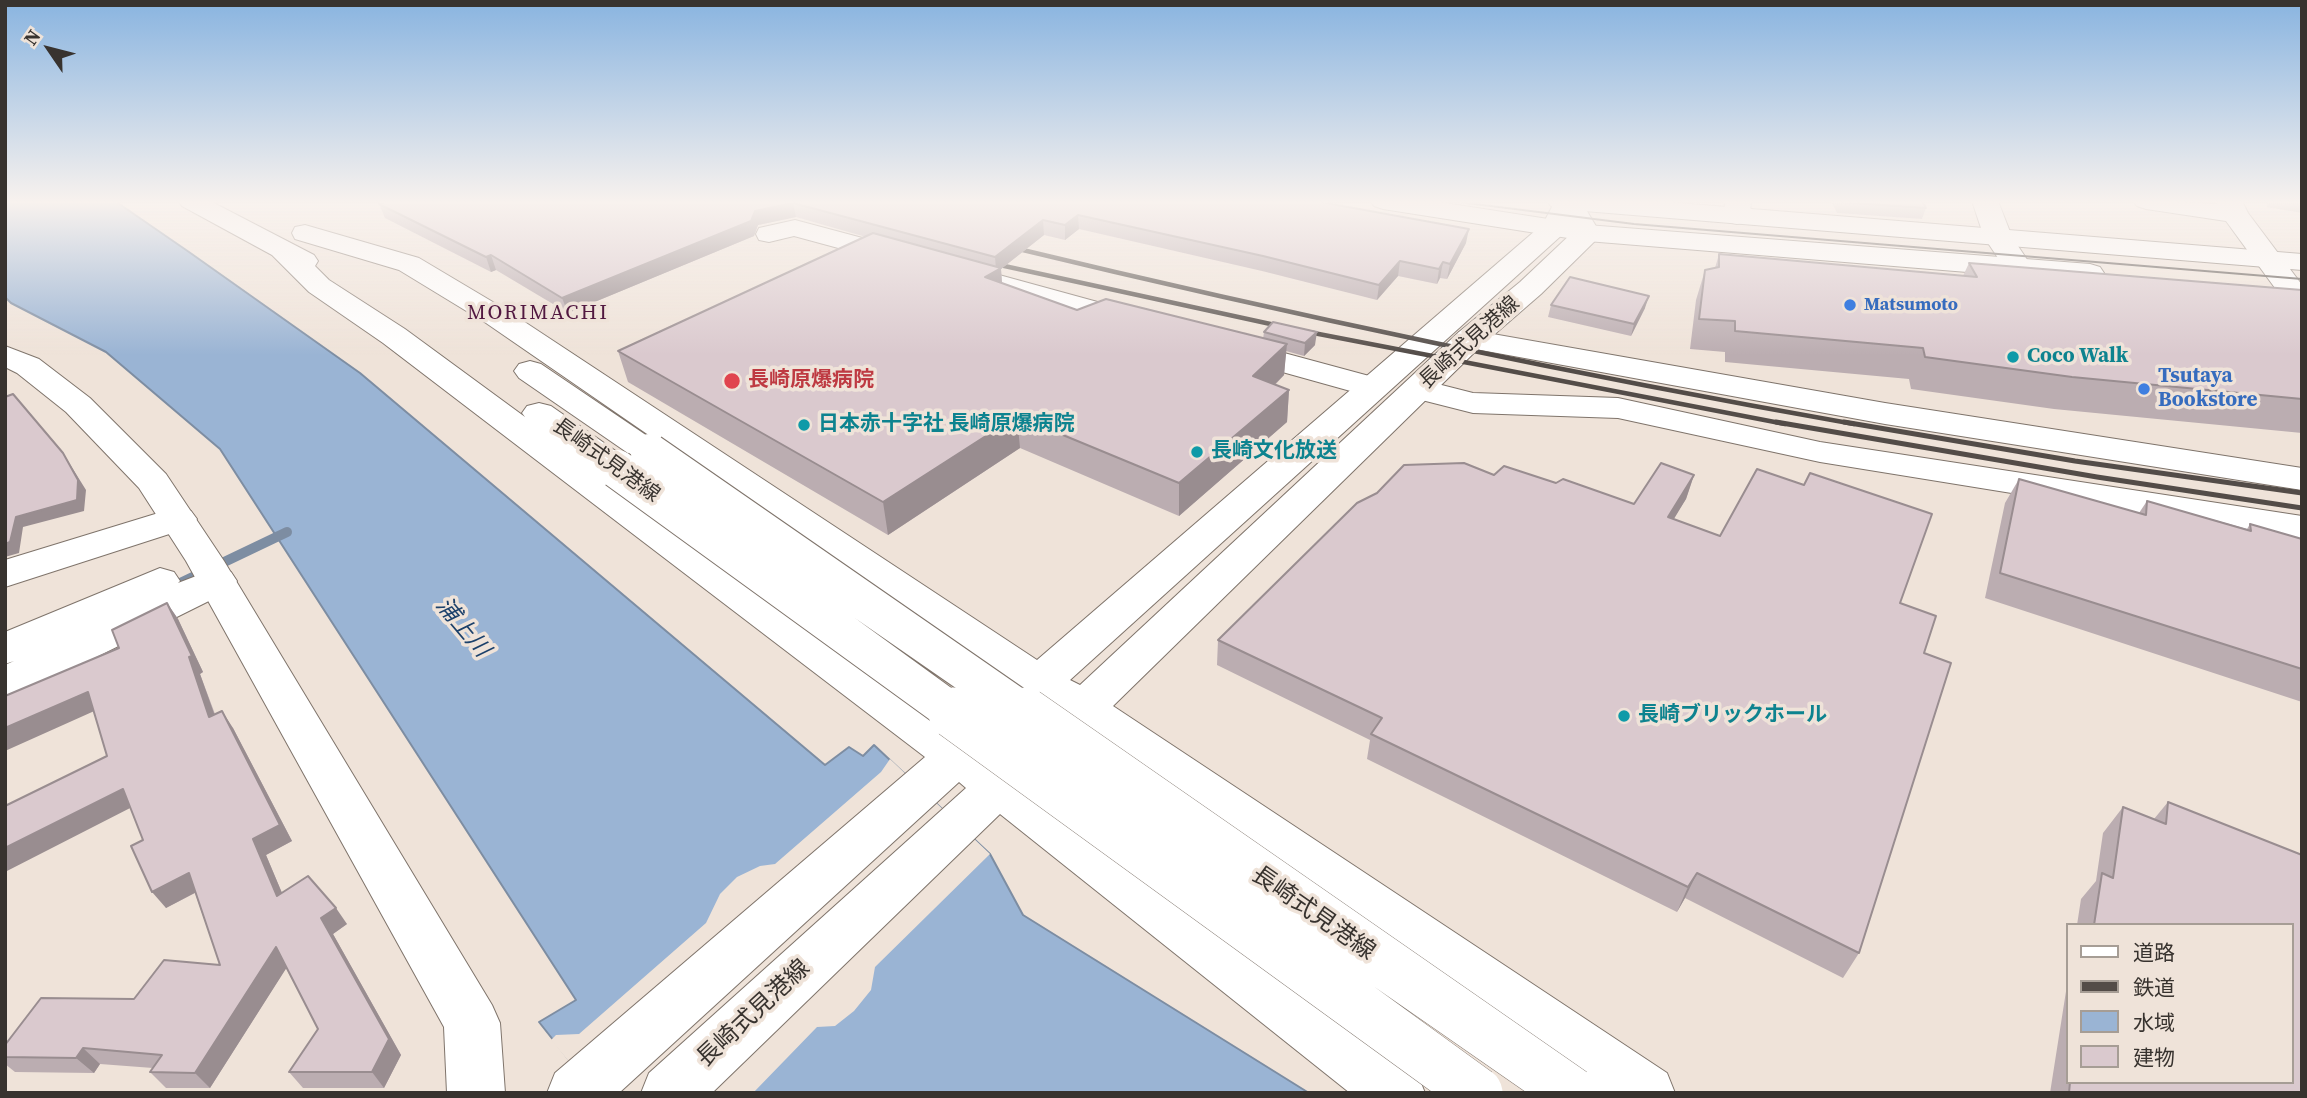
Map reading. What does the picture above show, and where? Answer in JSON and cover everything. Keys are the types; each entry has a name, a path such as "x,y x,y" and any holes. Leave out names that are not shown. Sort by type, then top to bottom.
{"main road":[{"path":"299,252 319,286 394,336 939,772 1396,1093"},
{"name":"長崎式見港線","path":"310,252 633,461 1572,1093"},
{"path":"350,252 409,264 497,317 1040,682 1083,708 1646,1093"},
{"path":"885,252 1161,328"},
{"name":"長崎式見港線","path":"577,1092 1372,387 1515,252"},
{"name":"長崎式見港線","path":"670,1093 1083,708 1470,339 1514,303 1567,252"},
{"path":"1831,252 2117,276"},
{"path":"2008,252 2018,267"},
{"path":"2186,252 2302,262"},
{"path":"2265,252 2297,293"},
{"path":"2252,289 2297,293"},
{"path":"1470,339 1822,404 2302,479"},
{"path":"1214,343 1372,387"},
{"path":"5,355 28,366 78,405 153,482 178,519 211,571 472,1023 476,1093"},
{"path":"1418,388 1473,404 1618,408 1820,452 2302,528"},
{"name":"長崎式見港線","path":"633,461 1476,1093"},
{"path":"5,574 178,519"},
{"path":"5,649 211,571"},
{"path":"5,684 211,571"}],"water":[{"name":"浦上川","path":"5,252 189,252 360,373 825,765 849,747 863,756 874,745 990,854 1023,915 1309,1093 595,1093 539,1022 576,1000 220,449 106,352 11,303 5,297"}],"pier":[{"path":"890,759 990,854 875,967 871,990 854,1011 835,1026 817,1027 753,1093 595,1093 551,1040 556,1035 579,1034 706,923 720,894 737,877 760,866 775,864 881,772"}],"building":[{"path":"476,252 674,252 562,298 491,255 486,257"},
{"path":"831,252 943,252 1001,268 985,277 1077,310 1106,299 1287,344 1253,376 1289,390 1179,483 1017,416 883,502 618,351"},
{"path":"977,252 1001,252 995,257"},
{"path":"1246,252 1456,252 1450,264 1443,262 1439,269 1400,261 1379,285"},
{"name":"Coco Walk","path":"1719,254 1977,277 1969,263 2302,290 2302,399 2072,377 1925,357 1923,348 1735,331 1735,321 1699,319 1705,270 1719,267"},
{"path":"1570,277 1649,296 1634,324 1551,305"},
{"path":"1273,322 1317,332 1305,343 1264,332"},
{"path":"13,394 63,453 78,480 77,500 16,517 10,542 5,544 5,397"},
{"name":"長崎ブリックホール","path":"1464,463 1494,475 1504,466 1556,483 1563,479 1634,504 1661,463 1694,475 1668,517 1720,536 1757,469 1804,485 1810,473 1932,514 1900,603 1936,616 1924,653 1951,663 1859,953 1697,873 1688,887 1371,734 1382,718 1218,640 1357,503 1377,493 1404,465"},
{"path":"2019,479 2146,515 2147,501 2251,531 2250,524 2302,539 2302,669 2000,573"},
{"path":"167,603 192,656 189,657 209,717 222,711 280,825 253,839 277,896 308,876 336,908 321,918 389,1039 372,1072 289,1072 318,1029 276,947 195,1073 150,1072 162,1055 83,1048 76,1058 5,1057 5,1045 41,998 134,999 164,960 220,965 189,873 152,892 131,846 143,840 123,789 5,848 5,806 107,756 88,692 5,728 5,696 119,648 112,630"},
{"path":"2168,802 2302,855 2302,1093 2069,1093 2070,1084 2293,1084 2293,923 2094,923 2102,873 2113,878 2123,807 2166,824"}],"waterway":[{"path":"174,586 287,532"}],"tram line":[{"path":"1977,252 2302,279"}],"railway":[{"path":"1033,252 1429,342 1854,424"},
{"path":"986,262 1298,330 1785,424"},
{"path":"1776,422 2097,477 2302,508"},
{"path":"1844,422 2075,461 2302,493"}],"place":[{"name":"Matsumoto","path":"1850,305"},
{"name":"Coco Walk","path":"2013,357"},
{"name":"長崎原爆病院","path":"732,381"},
{"name":"Tsutaya Bookstore","path":"2144,389"},
{"name":"日本赤十字社 長崎原爆病院","path":"804,425"},
{"name":"長崎文化放送","path":"1197,452"},
{"name":"長崎ブリックホール","path":"1624,716"}],"district":[{"name":"MORIMACHI","path":"538,314"}]}
